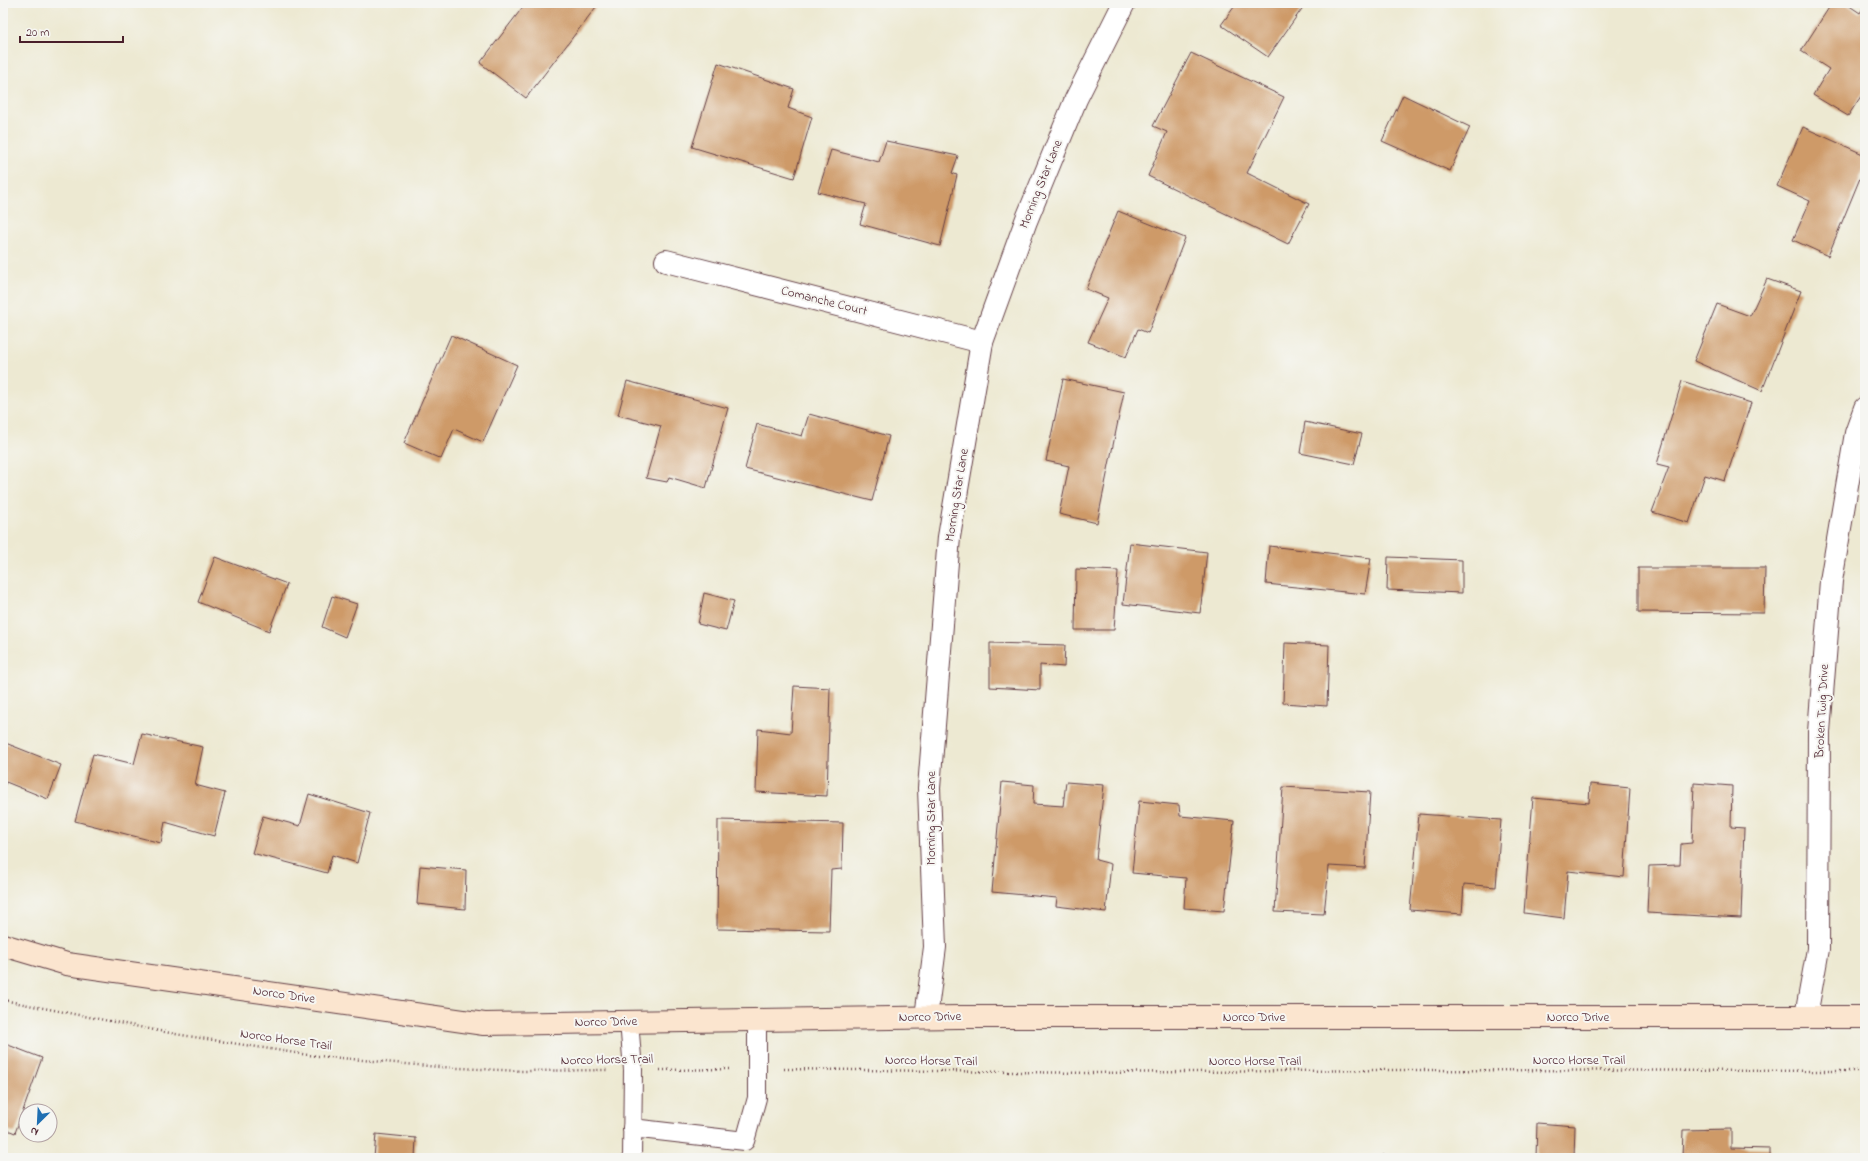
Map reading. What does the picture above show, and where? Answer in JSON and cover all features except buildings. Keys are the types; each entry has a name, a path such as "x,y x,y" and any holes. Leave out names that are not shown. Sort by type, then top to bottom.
{"main road":[{"name":"Norco Drive","path":"3,945 67,964 484,1024 926,1017 1865,1017"}],"street":[{"name":"Morning Star Lane","path":"926,1017 935,947 929,788 950,537 982,342 1026,220 1076,99 1124,3"},
{"name":"Comanche Court","path":"666,261 982,342"},
{"name":"Broken Twig Drive","path":"1806,1016 1818,949 1819,732 1831,581 1856,433 1865,408"}],"lane":[{"path":"632,1128 746,1141 757,1098 757,1019"},
{"path":"629,1022 633,1070 632,1158"}],"path":[{"name":"Norco Horse Trail","path":"3,1000 175,1034 308,1055 439,1067 521,1071 758,1069 1091,1073 1384,1070 1865,1071"}]}
